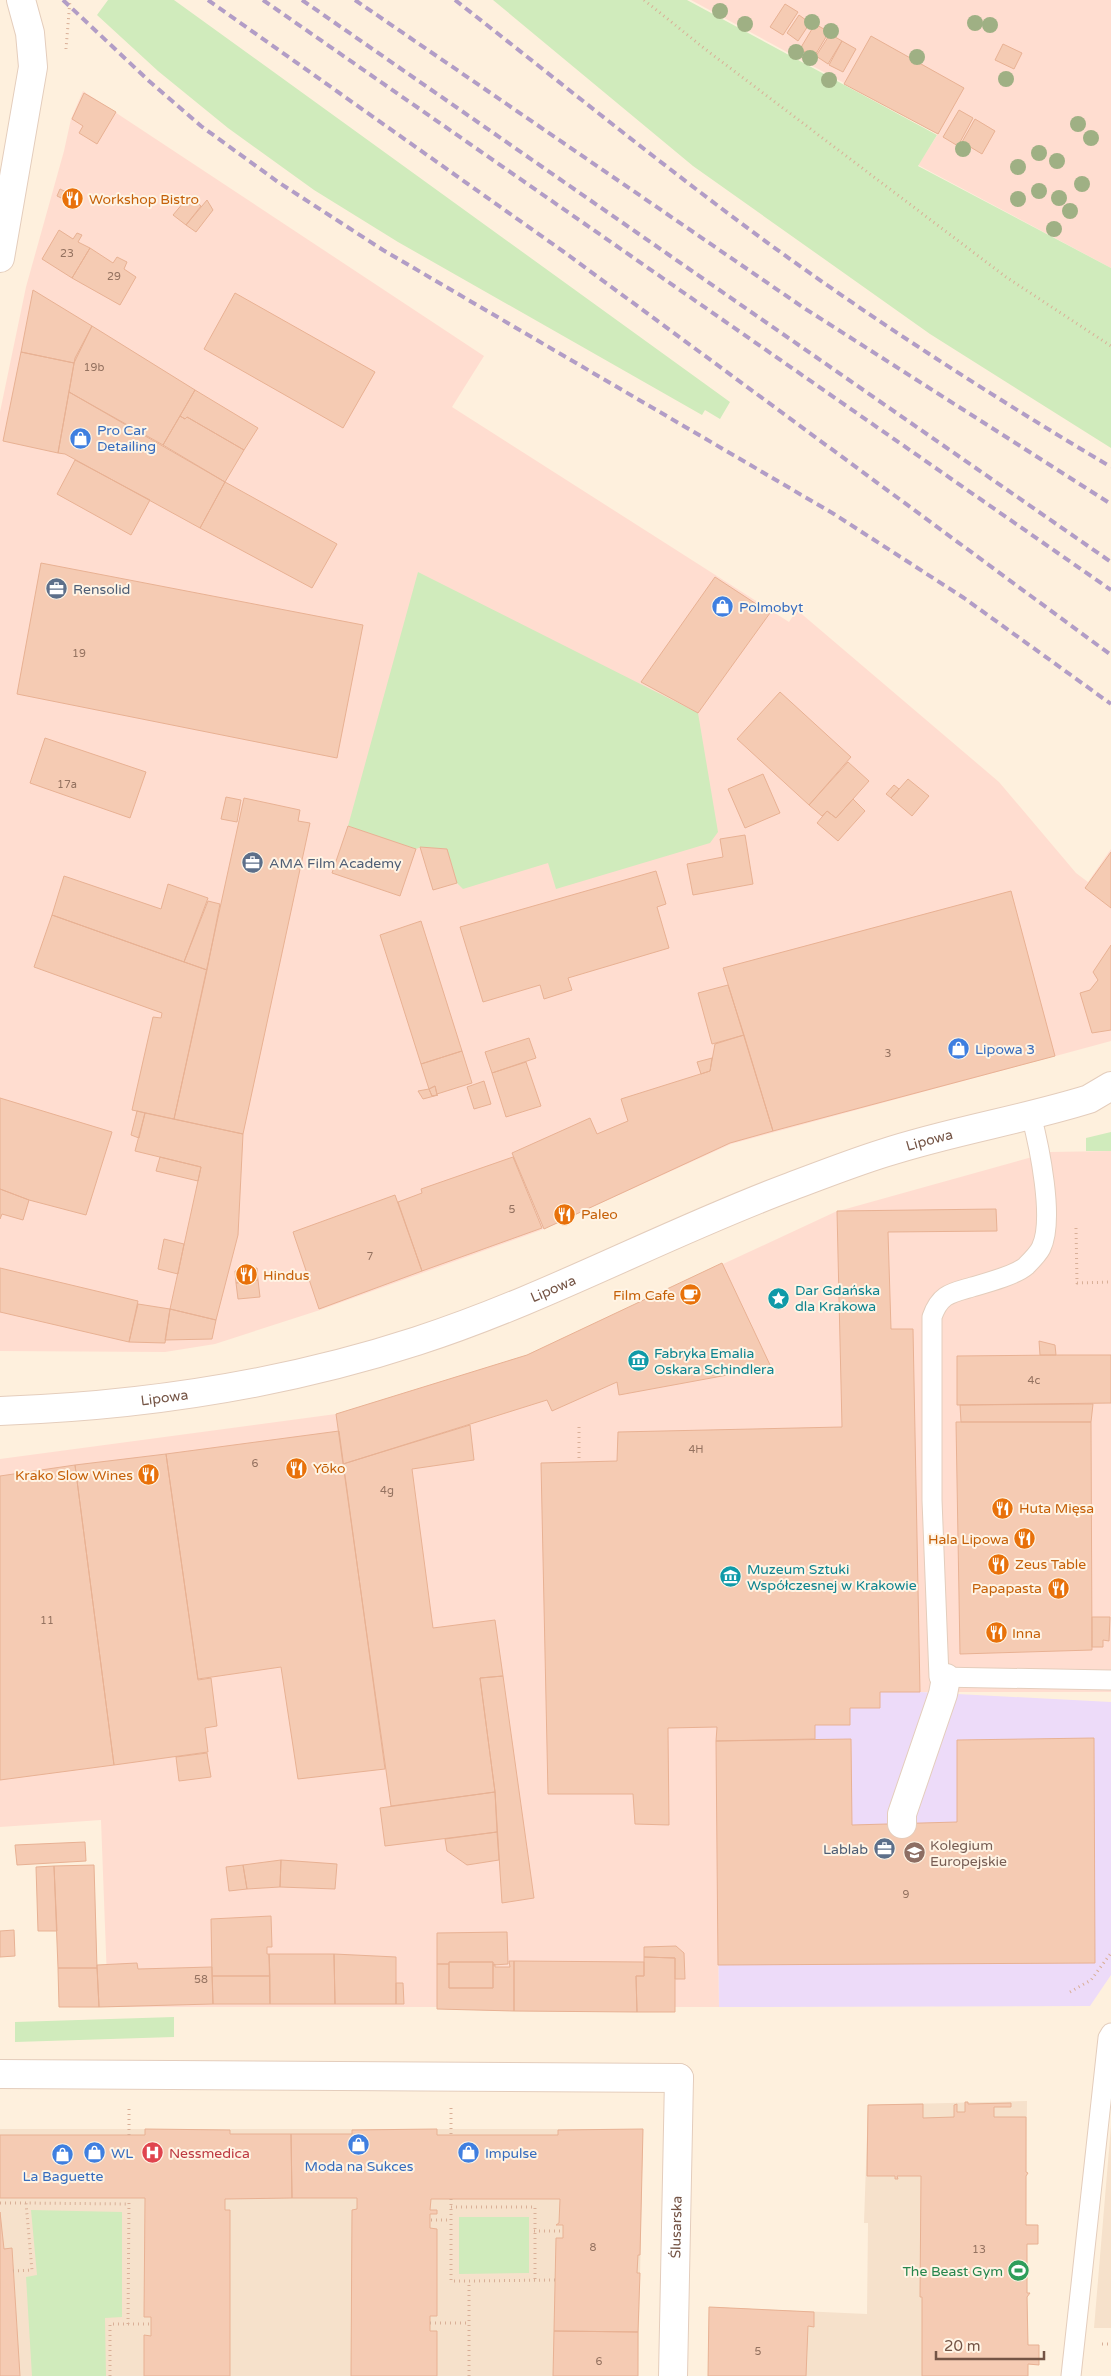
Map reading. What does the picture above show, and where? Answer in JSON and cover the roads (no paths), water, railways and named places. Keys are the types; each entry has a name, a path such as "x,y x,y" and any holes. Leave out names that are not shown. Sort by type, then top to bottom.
{"street":[{"path":"0,258 33,67 30,33 21,0"},
{"name":"Lipowa","path":"0,1411 108,1404 231,1388 288,1377 417,1341 529,1299 784,1189 886,1152 1031,1115 1104,1094"},
{"path":"902,1824 902,1814 943,1694 946,1678"},
{"name":"Ślusarska","path":"0,2074 679,2078 673,2376"}],"lane":[{"path":"1031,1115 1042,1163 1046,1224 1041,1248 1025,1267 991,1281 948,1294 937,1303 932,1317 932,1500 939,1678 1111,1680"},
{"path":"1071,2376 1108,2038 1111,2034"}],"railway":[{"path":"63,0 149,81 201,126 278,182 383,250 834,514 964,598 1111,704"},
{"path":"208,0 564,252 1111,655"},
{"path":"263,0 1111,590"},
{"path":"302,0 1111,562"},
{"path":"355,0 804,308 1111,504"},
{"path":"455,0 612,124 772,246 939,360 1111,467"}],"place":[{"name":"Workshop Bistro","path":"73,199"},
{"name":"Pro Car Detailing","path":"81,438"},
{"name":"Rensolid","path":"57,589"},
{"name":"Polmobyt","path":"723,607"},
{"name":"AMA Film Academy","path":"253,863"},
{"name":"Lipowa 3","path":"959,1049"},
{"name":"Paleo","path":"565,1214"},
{"name":"Hindus","path":"247,1275"},
{"name":"Film Cafe","path":"691,1295"},
{"name":"Dar Gdańska dla Krakowa","path":"779,1298"},
{"name":"Fabryka Emalia Oskara Schindlera","path":"638,1361"},
{"name":"Yōko","path":"297,1468"},
{"name":"Krako Slow Wines","path":"149,1475"},
{"name":"Huta Mięsa","path":"1003,1508"},
{"name":"Hala Lipowa","path":"1025,1539"},
{"name":"Zeus Table","path":"999,1564"},
{"name":"Muzeum Sztuki Współczesnej w Krakowie","path":"731,1577"},
{"name":"Papapasta","path":"1058,1588"},
{"name":"Inna","path":"996,1633"},
{"name":"Lablab","path":"884,1849"},
{"name":"Kolegium Europejskie","path":"914,1853"},
{"name":"Moda na Sukces","path":"359,2144"},
{"name":"WL","path":"95,2153"},
{"name":"Nessmedica","path":"153,2153"},
{"name":"Impulse","path":"469,2153"},
{"name":"La Baguette","path":"63,2154"},
{"name":"The Beast Gym","path":"1019,2271"}]}
